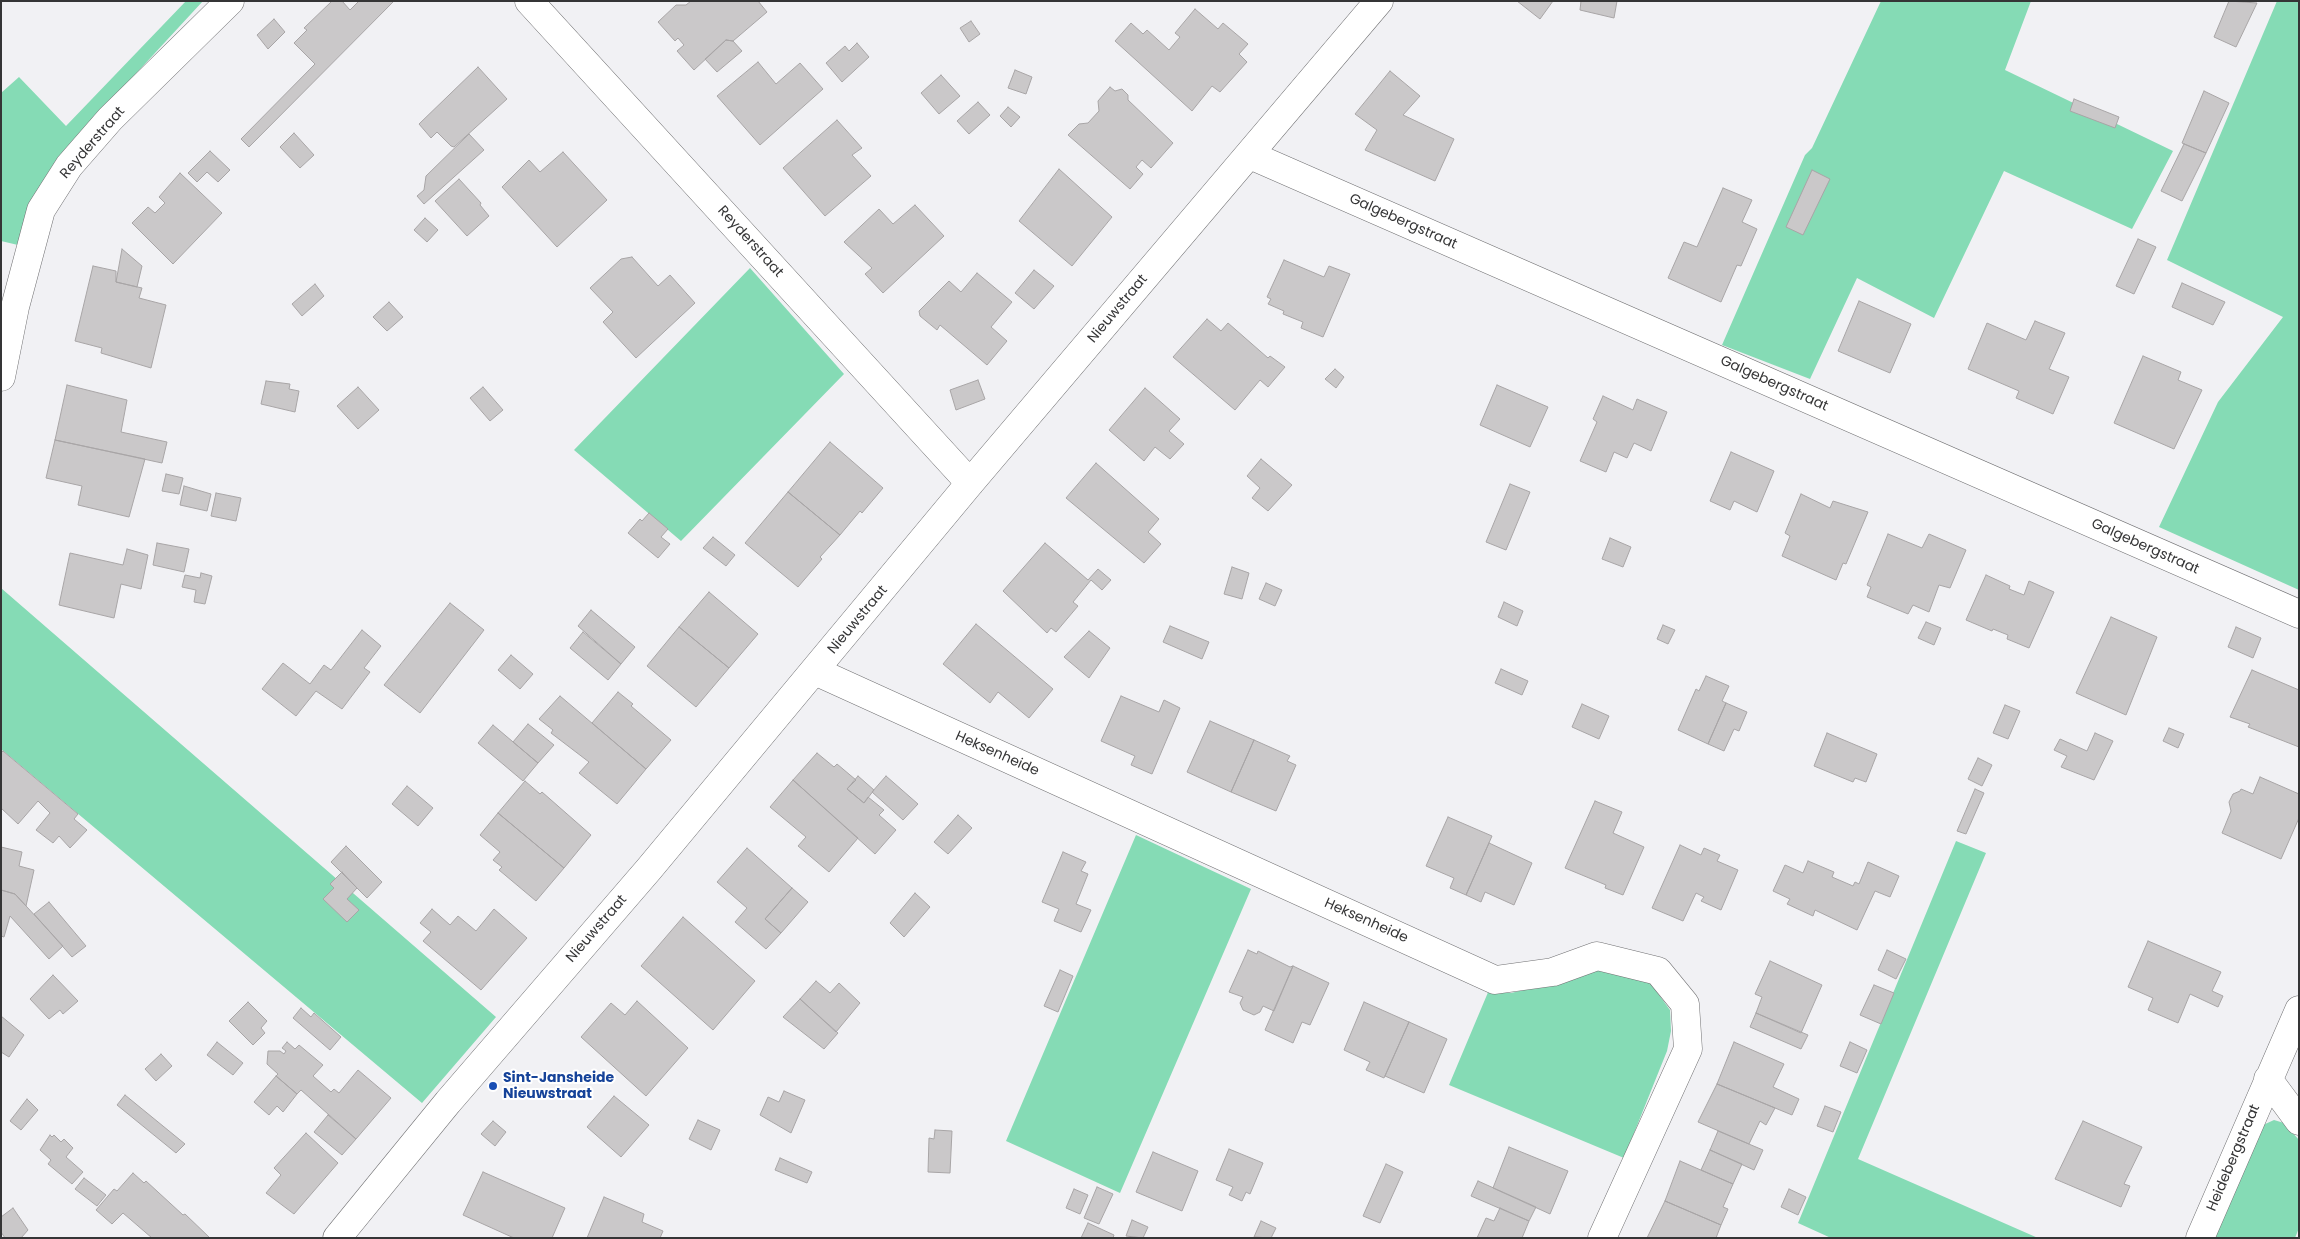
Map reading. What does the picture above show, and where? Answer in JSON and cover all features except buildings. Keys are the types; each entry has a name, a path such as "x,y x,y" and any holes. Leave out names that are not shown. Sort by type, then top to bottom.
{"street":[{"name":"Reyderstraat","path":"1,377 15,307 41,210 69,166 110,119 230,1"},
{"name":"Reyderstraat","path":"529,1 970,484"},
{"name":"Nieuwstraat","path":"337,1238 448,1102 643,876 816,671 970,484 1379,1"},
{"name":"Galgebergstraat","path":"1250,155 2299,614"},
{"name":"Heksenheide","path":"816,671 1495,980 1553,972 1597,956 1658,971 1685,1004 1688,1049 1602,1238"},
{"name":"Heidebergstraat","path":"2200,1238 2299,1010"},
{"name":"Heidebergstraat","path":"2268,1079 2299,1121"}],"green space":[{"path":"186,1 203,1 57,159 31,200 18,245 1,241 1,93 19,77 66,126"},
{"path":"1881,1 2031,1 2005,70 2173,151 2132,229 2004,171 1934,318 1857,278 1810,379 1722,345 1805,155 1812,148"},
{"path":"2277,1 2299,1 2299,590 2159,527 2218,402 2283,317 2167,260"},
{"path":"750,268 844,374 681,541 574,450"},
{"path":"1,588 496,1017 422,1103 1,749"},
{"path":"1136,835 1251,889 1120,1193 1006,1141"},
{"path":"1956,841 1986,853 1858,1159 2038,1238 1831,1238 1798,1223"},
{"path":"1591,967 1649,981 1670,1010 1671,1031 1667,1051 1624,1158 1449,1085 1489,990 1511,993 1540,986"},
{"path":"2274,1120 2284,1123 2299,1140 2299,1228 2295,1238 2212,1238 2263,1125"}],"place":[{"name":"Sint-Jansheide Nieuwstraat","path":"493,1086"}]}
